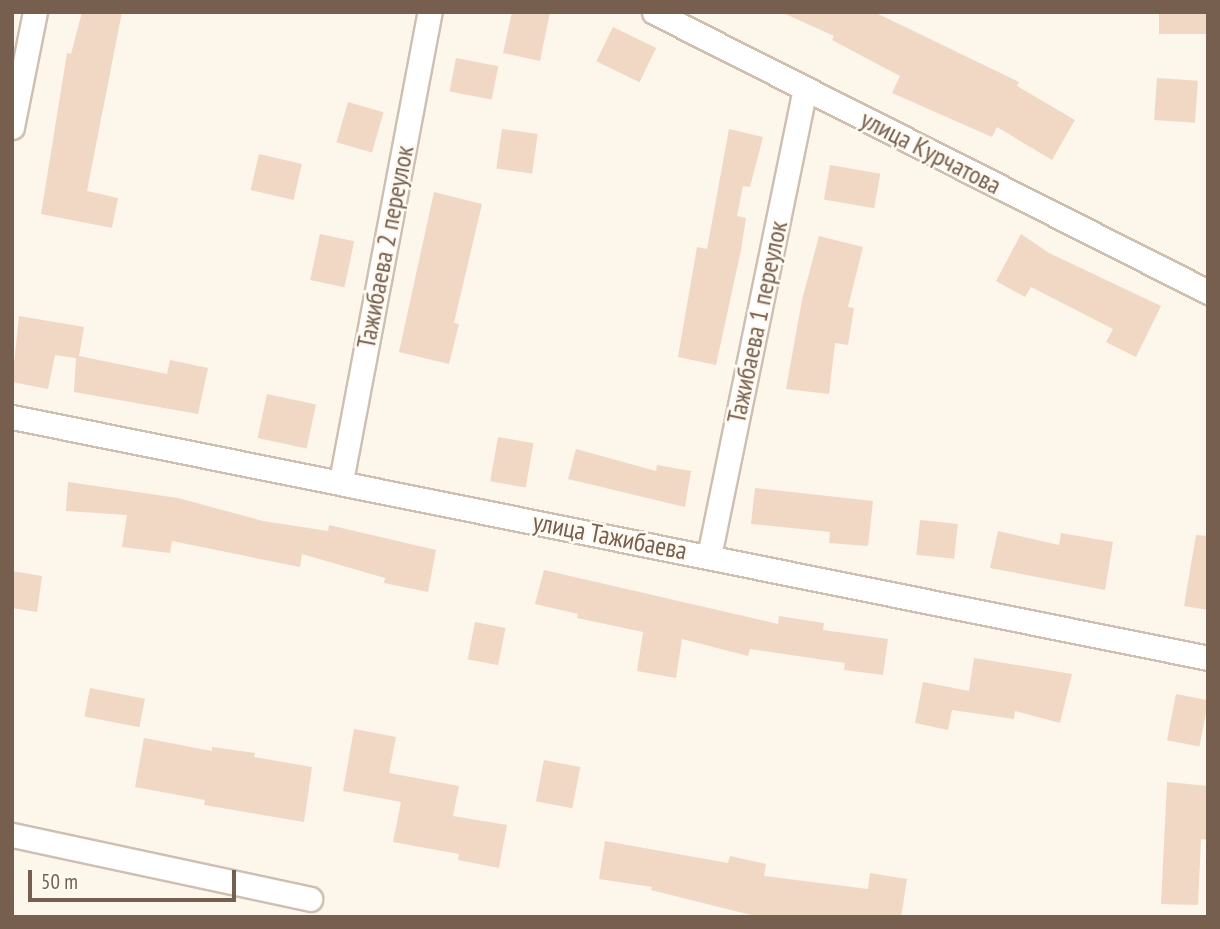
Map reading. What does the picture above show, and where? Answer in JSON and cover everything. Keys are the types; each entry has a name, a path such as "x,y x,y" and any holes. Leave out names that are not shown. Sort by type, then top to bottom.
{"street":[{"path":"12,127 35,12"},
{"name":"Тажибаева 2 переулок","path":"341,481 430,12"},
{"name":"улица Курчатова","path":"654,12 1208,292"},
{"name":"Тажибаева 1 переулок","path":"709,555 805,89"},
{"name":"улица Тажибаева","path":"12,416 1208,658"},
{"path":"12,835 310,899"}],"building":[{"path":"82,12 122,12 87,191 118,198 112,228 41,214 67,53 71,54"},
{"path":"512,12 550,12 540,61 503,53"},
{"path":"781,12 874,12 1019,82 1017,86 1075,120 1052,160 997,127 992,137 892,93 900,76 832,40 834,36"},
{"path":"1159,12 1208,12 1208,34 1159,34"},
{"path":"613,27 656,48 639,82 596,61"},
{"path":"456,58 498,66 492,100 450,91"},
{"path":"1157,78 1198,81 1195,123 1154,120"},
{"path":"348,102 384,112 372,153 336,142"},
{"path":"502,129 538,134 532,174 496,169"},
{"path":"729,129 763,137 750,187 743,186 737,216 746,218 716,365 678,357 697,247 707,249"},
{"path":"259,154 302,164 294,200 251,190"},
{"path":"830,165 880,174 874,208 824,199"},
{"path":"434,192 482,204 454,323 459,324 449,364 399,352"},
{"path":"320,234 354,241 344,287 310,280"},
{"path":"1021,234 1049,253 1161,306 1136,357 1106,342 1113,329 1031,287 1025,297 996,281"},
{"path":"819,236 863,247 848,307 854,308 848,345 835,343 829,394 786,389 802,300"},
{"path":"19,316 84,327 79,356 167,374 170,360 208,368 198,414 74,392 76,358 55,355 48,389 12,382"},
{"path":"267,394 316,404 307,448 258,438"},
{"path":"498,437 533,443 526,488 490,481"},
{"path":"576,449 656,471 657,465 691,471 685,507 568,479"},
{"path":"68,482 178,498 263,521 328,531 329,525 436,550 428,592 384,583 385,578 302,554 300,567 172,541 170,553 122,547 127,515 66,511"},
{"path":"755,488 873,501 868,546 829,543 830,532 751,524"},
{"path":"920,520 958,524 954,559 916,555"},
{"path":"998,531 1059,545 1061,533 1113,542 1105,590 990,568"},
{"path":"1196,535 1208,536 1208,610 1184,606"},
{"path":"544,570 778,624 779,616 824,623 823,630 888,639 883,675 844,670 845,663 750,649 748,656 682,639 676,678 637,671 643,632 577,618 578,614 535,604"},
{"path":"12,571 42,576 37,612 12,608"},
{"path":"475,622 505,628 498,665 468,659"},
{"path":"974,658 1072,674 1060,723 1015,711 1014,719 952,710 948,730 915,723 923,682 969,691"},
{"path":"90,688 145,699 139,727 84,716"},
{"path":"1176,694 1208,700 1199,746 1167,740"},
{"path":"354,729 396,737 389,773 459,786 453,816 507,825 499,868 458,860 459,854 393,842 401,802 343,791"},
{"path":"144,738 212,751 212,747 255,753 254,757 312,767 304,822 204,805 205,800 135,787"},
{"path":"544,760 580,767 572,808 536,801"},
{"path":"1167,782 1208,786 1208,840 1201,839 1198,905 1161,904"},
{"path":"605,841 728,863 730,856 766,864 764,876 868,889 870,873 907,879 901,917 759,917 651,890 652,887 599,879"}]}
